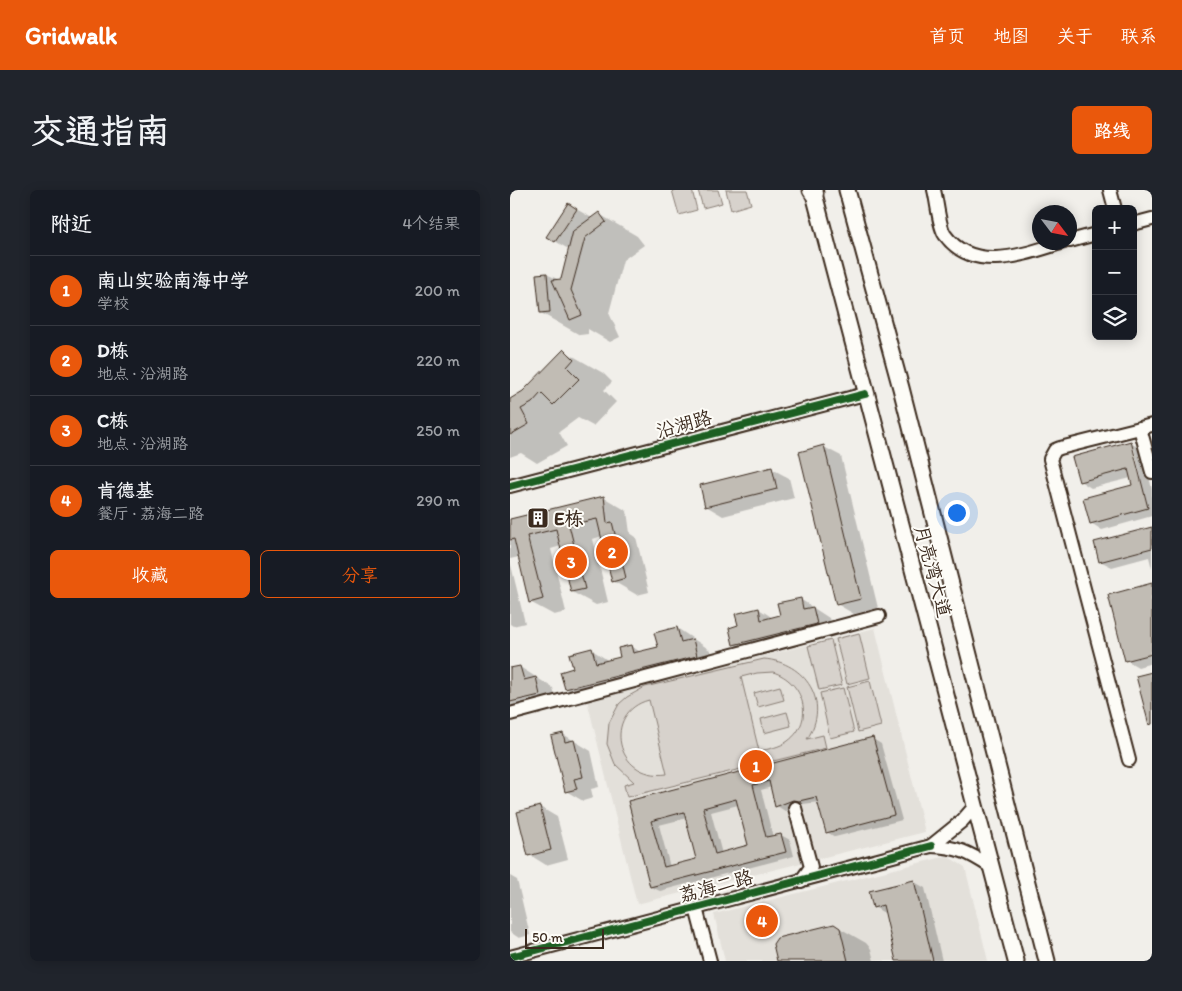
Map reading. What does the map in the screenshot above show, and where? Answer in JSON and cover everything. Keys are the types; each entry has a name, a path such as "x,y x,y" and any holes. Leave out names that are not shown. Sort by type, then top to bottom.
{"main road":[{"name":"月亮湾大道","path":"847,190 901,388 1047,961"},
{"name":"月亮湾大道","path":"813,191 1016,961"}],"street":[{"path":"934,190 944,234 972,256 1006,259 1037,250"},
{"path":"1110,190 1114,205"},
{"path":"1137,223 1152,219"},
{"path":"1077,239 1092,235"},
{"name":"沿湖路","path":"510,486 865,394"},
{"path":"1129,760 1050,459 1055,450 1060,448 1146,426 1152,472"},
{"path":"510,714 879,616"},
{"name":"荔海二路","path":"931,846 962,821 975,806"},
{"path":"795,808 811,867 801,881"},
{"name":"荔海二路","path":"510,957 931,846 952,847 968,852 991,867"},
{"path":"696,908 710,961"}],"shaded area":[{"path":"672,190 692,190 697,210 679,215"},
{"path":"698,190 718,190 722,203 703,208"},
{"path":"726,190 747,190 751,204 731,210"},
{"path":"875,628 925,832 637,904 587,700"},
{"path":"859,633 870,678 847,684 836,639"},
{"path":"831,640 842,685 819,690 808,646"},
{"path":"764,659 779,662 792,668 810,686 815,698 817,711 814,725 807,739 823,735 826,748 627,797 624,785 634,782 615,764 607,744 609,723 619,704 645,687","holes":["773,672 792,684 798,692 802,702 802,723 797,732 785,743 759,751 741,677","649,700 667,774 649,773 636,767 626,757 621,744 620,731 625,718 634,707"]},
{"path":"870,681 881,726 858,732 847,687"},
{"path":"780,686 784,700 758,707 754,693"},
{"path":"843,688 854,732 830,738 820,693"},
{"path":"787,712 791,726 764,733 761,719"},
{"path":"947,856 965,867 988,961 725,961 714,914"}],"building":[{"path":"568,203 577,209 555,242 546,237"},
{"path":"599,212 606,222 585,238 571,290 582,315 570,320 552,280 561,279 573,231"},
{"path":"547,273 550,312 540,313 536,274"},
{"path":"564,349 574,359 567,367 579,379 553,405 541,393 532,403 521,409 529,424 510,435 510,399 523,391"},
{"path":"1131,441 1148,508 1090,524 1083,498 1132,485 1128,469 1079,482 1072,457"},
{"path":"824,445 861,599 836,605 799,452"},
{"path":"772,467 777,489 705,507 700,485"},
{"path":"604,496 607,523 612,522 626,578 612,582 597,519 569,525 585,589 571,592 556,529 527,536 543,599 529,603 514,539 510,540 510,519"},
{"path":"1152,527 1152,548 1099,562 1094,542"},
{"path":"1152,583 1152,654 1125,661 1108,595"},
{"path":"801,598 803,609 813,607 817,624 733,645 729,628 738,625 735,614 759,608 761,620 780,615 777,603"},
{"path":"677,627 681,642 693,639 697,656 565,689 560,672 573,668 569,654 592,648 596,663 620,657 618,648 631,645 633,653 658,647 654,633"},
{"path":"520,666 524,680 536,677 540,695 510,702 510,668"},
{"path":"1152,672 1152,724 1149,725 1136,676"},
{"path":"563,733 565,742 574,740 583,777 574,779 577,789 565,792 551,736"},
{"path":"873,737 894,815 826,833 816,797 799,801 793,800 775,807 769,781 753,785 766,837 781,834 786,852 650,887 628,801","holes":["736,799 748,845 715,854 703,808","684,812 696,859 664,867 651,821"]},
{"path":"540,806 551,850 528,856 517,812"},
{"path":"914,880 933,961 896,961 883,905 873,908 869,891"},
{"path":"834,924 840,928 848,961 777,961 773,944 777,938"}],"cycle path":[{"path":"510,486 865,394"},
{"path":"510,957 931,846"}],"place":[{"name":"E栋","path":"538,518"},
{"name":"D栋","path":"612,552"},
{"name":"C栋","path":"571,562"},
{"name":"南山实验南海中学","path":"756,766"},
{"name":"肯德基","path":"762,921"}]}
